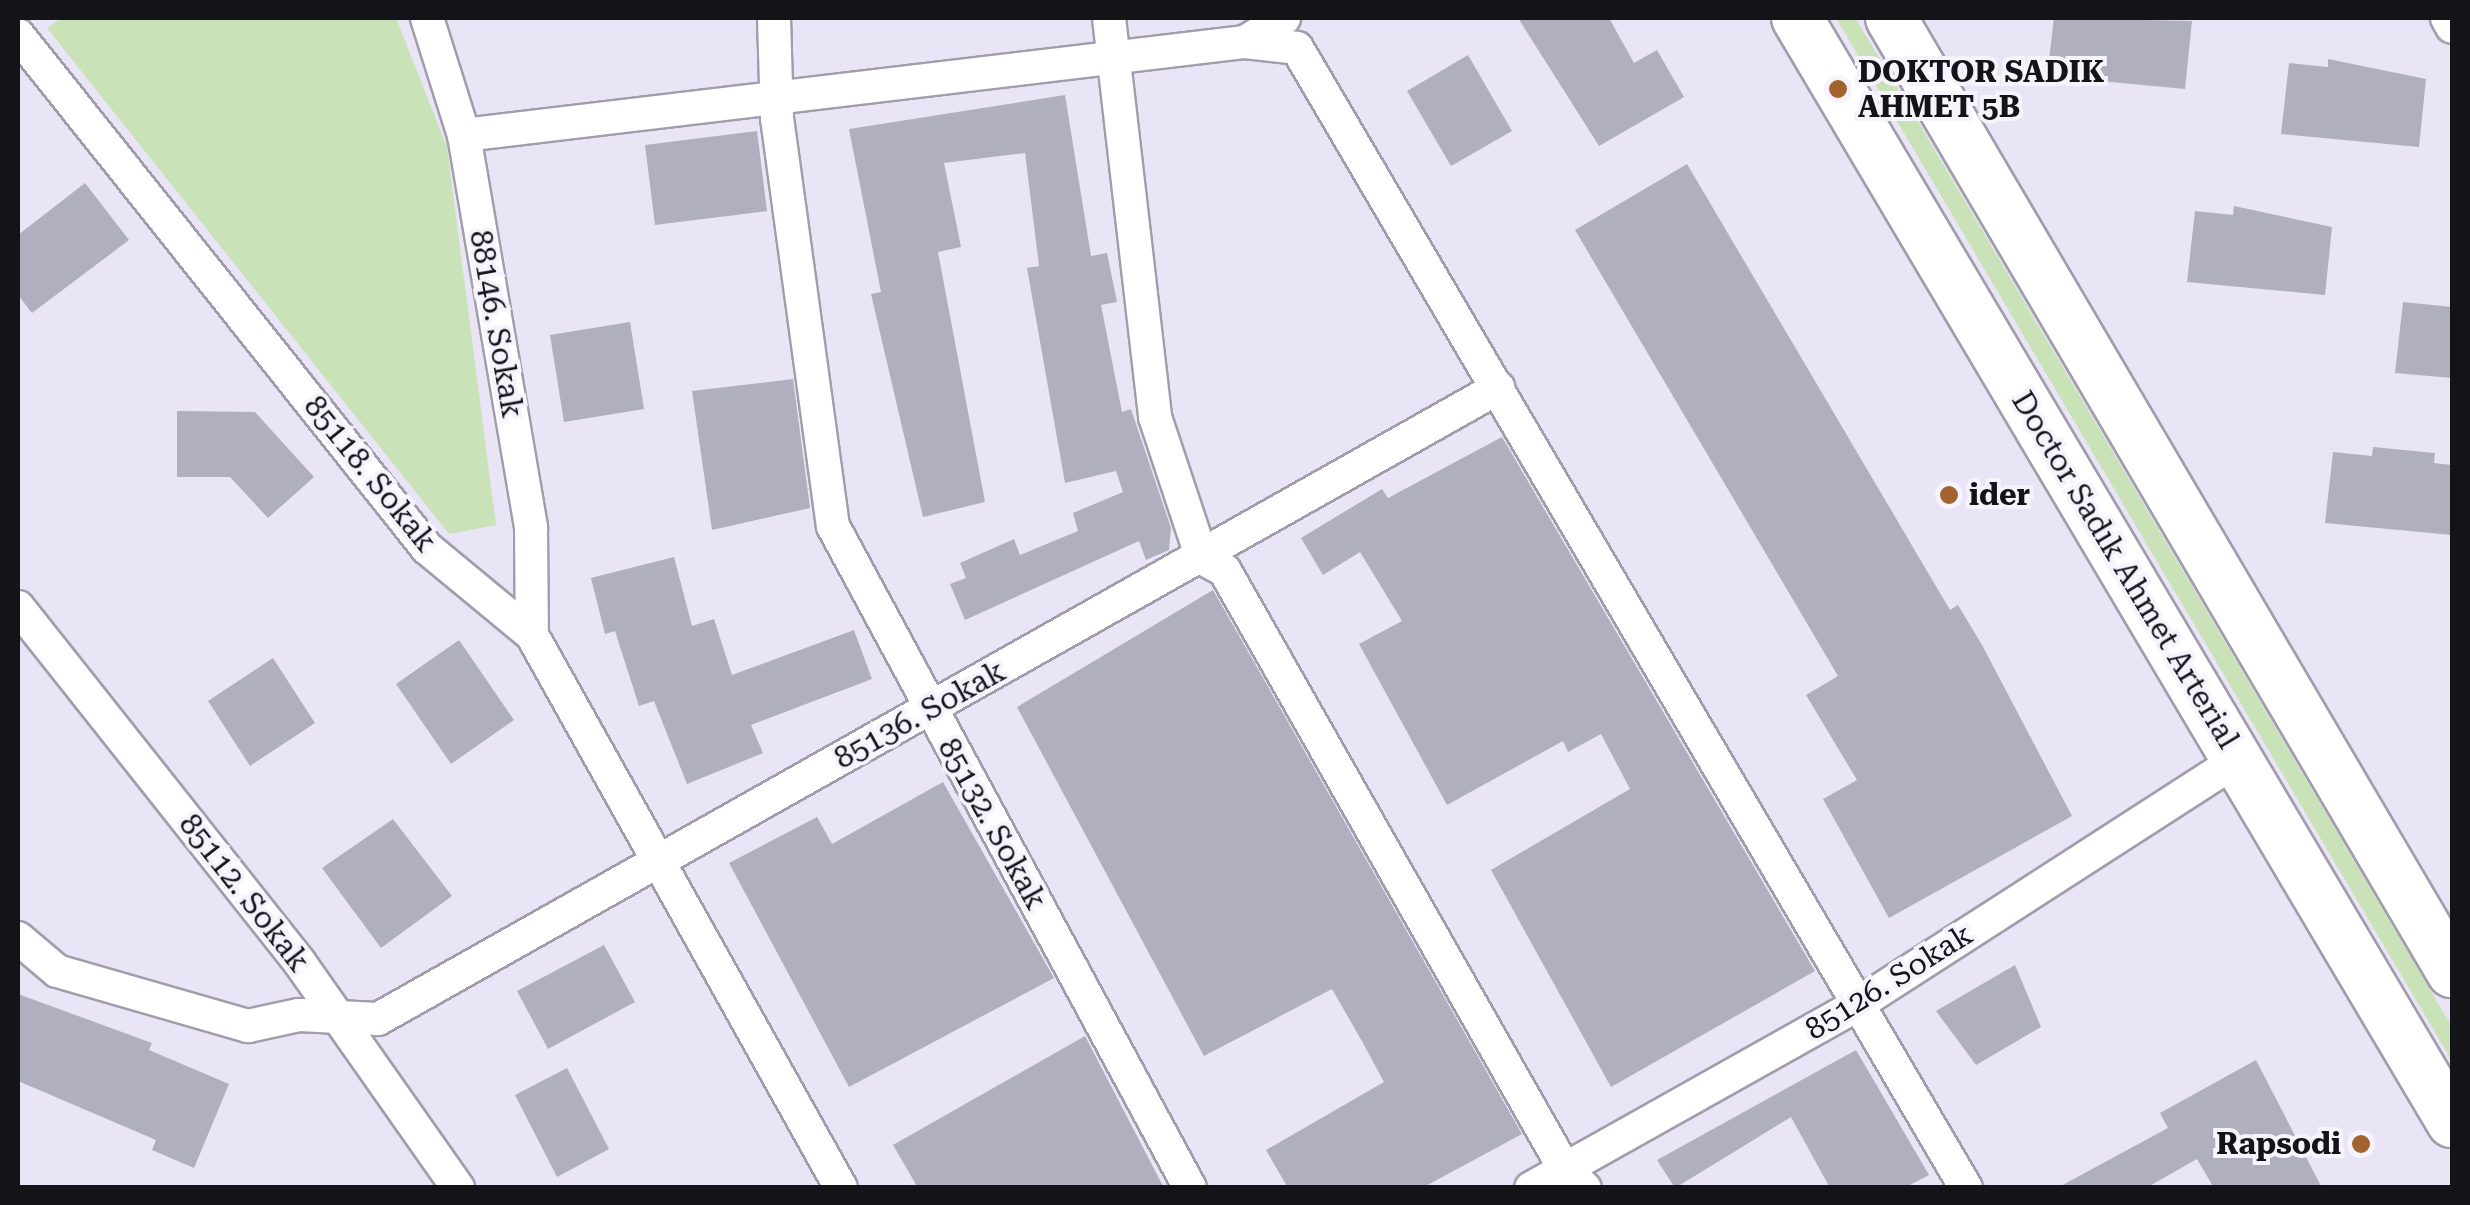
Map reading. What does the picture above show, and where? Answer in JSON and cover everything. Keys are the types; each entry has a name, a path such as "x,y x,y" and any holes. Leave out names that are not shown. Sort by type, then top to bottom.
{"main road":[{"name":"Doctor Sadık Ahmet Arterial","path":"1797,18 2452,1122"},
{"path":"1891,18 2452,972"}],"street":[{"name":"88146. Sokak","path":"428,18 464,135 530,528 532,635"},
{"name":"85132. Sokak","path":"774,18 782,95 777,118 833,526 1190,1188"},
{"path":"1109,18 1155,417 1202,558 1225,571 1575,1178"},
{"path":"1244,42 1284,18"},
{"path":"2447,18 2452,27"},
{"name":"85118. Sokak","path":"18,35 426,548 532,635 654,860 841,1188"},
{"path":"464,135 782,95 1116,63 1244,42 1296,48 1966,1188"},
{"name":"85136. Sokak","path":"18,938 57,971 248,1026 336,1015 378,1019 654,860 930,711 1498,388"},
{"name":"85112. Sokak","path":"18,608 336,1015 458,1188"},
{"name":"85126. Sokak","path":"1531,1188 1575,1178 1860,1003 2238,760"}],"green space":[{"path":"62,18 396,18 447,147 496,525 449,534 47,28"},
{"path":"1836,18 1855,18 1907,103 2452,1027 2452,1061"}],"building":[{"path":"1518,18 1609,18 1634,63 1657,50 1684,97 1599,146"},
{"path":"2054,18 2192,21 2185,89 2047,76"},
{"path":"1468,55 1512,131 1451,166 1407,91"},
{"path":"2328,59 2426,79 2419,147 2281,134 2289,63 2328,67"},
{"path":"1065,95 1091,256 1107,253 1117,302 1101,305 1122,412 1131,409 1171,528 1169,550 1146,560 1139,541 965,620 950,584 966,578 960,563 1014,539 1020,555 1078,531 1073,513 1123,492 1116,471 1065,483 1027,268 1039,266 1025,153 944,163 961,247 938,252 985,502 923,517 871,294 881,292 849,129"},
{"path":"757,131 767,211 655,225 645,145"},
{"path":"1687,164 1950,610 1958,605 1982,645 2072,816 1889,918 1823,799 1857,780 1806,695 1838,676 1575,230"},
{"path":"85,183 129,240 32,313 18,295 18,235"},
{"path":"2234,206 2332,227 2325,295 2187,282 2195,211 2233,215"},
{"path":"2403,302 2452,307 2452,378 2395,373"},
{"path":"630,322 644,409 564,422 550,335"},
{"path":"793,379 810,508 712,530 692,391"},
{"path":"177,411 255,412 314,477 268,518 230,477 177,477"},
{"path":"1502,437 1815,971 1611,1087 1491,870 1630,789 1601,734 1568,752 1563,741 1447,805 1359,644 1402,621 1360,552 1323,575 1301,538 1382,489 1388,498"},
{"path":"2373,447 2435,453 2434,463 2452,465 2452,535 2325,523 2333,452 2372,456"},
{"path":"674,557 692,626 714,619 732,675 854,630 872,679 751,725 763,753 687,784 654,701 639,706 615,631 605,634 591,578"},
{"path":"1213,590 1522,1134 1422,1188 1288,1188 1266,1150 1384,1082 1363,1043 1332,989 1204,1056 1017,707"},
{"path":"459,640 514,720 451,764 396,684"},
{"path":"273,658 315,723 250,766 208,701"},
{"path":"943,782 1054,978 849,1087 729,863 817,817 832,844"},
{"path":"393,819 452,896 381,948 322,868"},
{"path":"604,945 635,1002 548,1049 517,991"},
{"path":"2015,965 2041,1027 1976,1065 1936,1011"},
{"path":"18,994 152,1043 149,1050 229,1084 194,1168 152,1150 156,1140 18,1081"},
{"path":"1085,1036 1164,1188 918,1188 893,1145"},
{"path":"1856,1050 1929,1175 1904,1188 1830,1188 1791,1117 1675,1188 1657,1160"},
{"path":"2256,1060 2322,1188 2214,1188 2197,1159 2146,1188 2057,1188 2168,1128 2160,1113"},
{"path":"567,1068 609,1149 557,1177 515,1095"}],"place":[{"name":"DOKTOR SADIK AHMET 5B","path":"1838,89"},
{"name":"ider","path":"1949,495"},
{"name":"Rapsodi","path":"2361,1144"}]}
